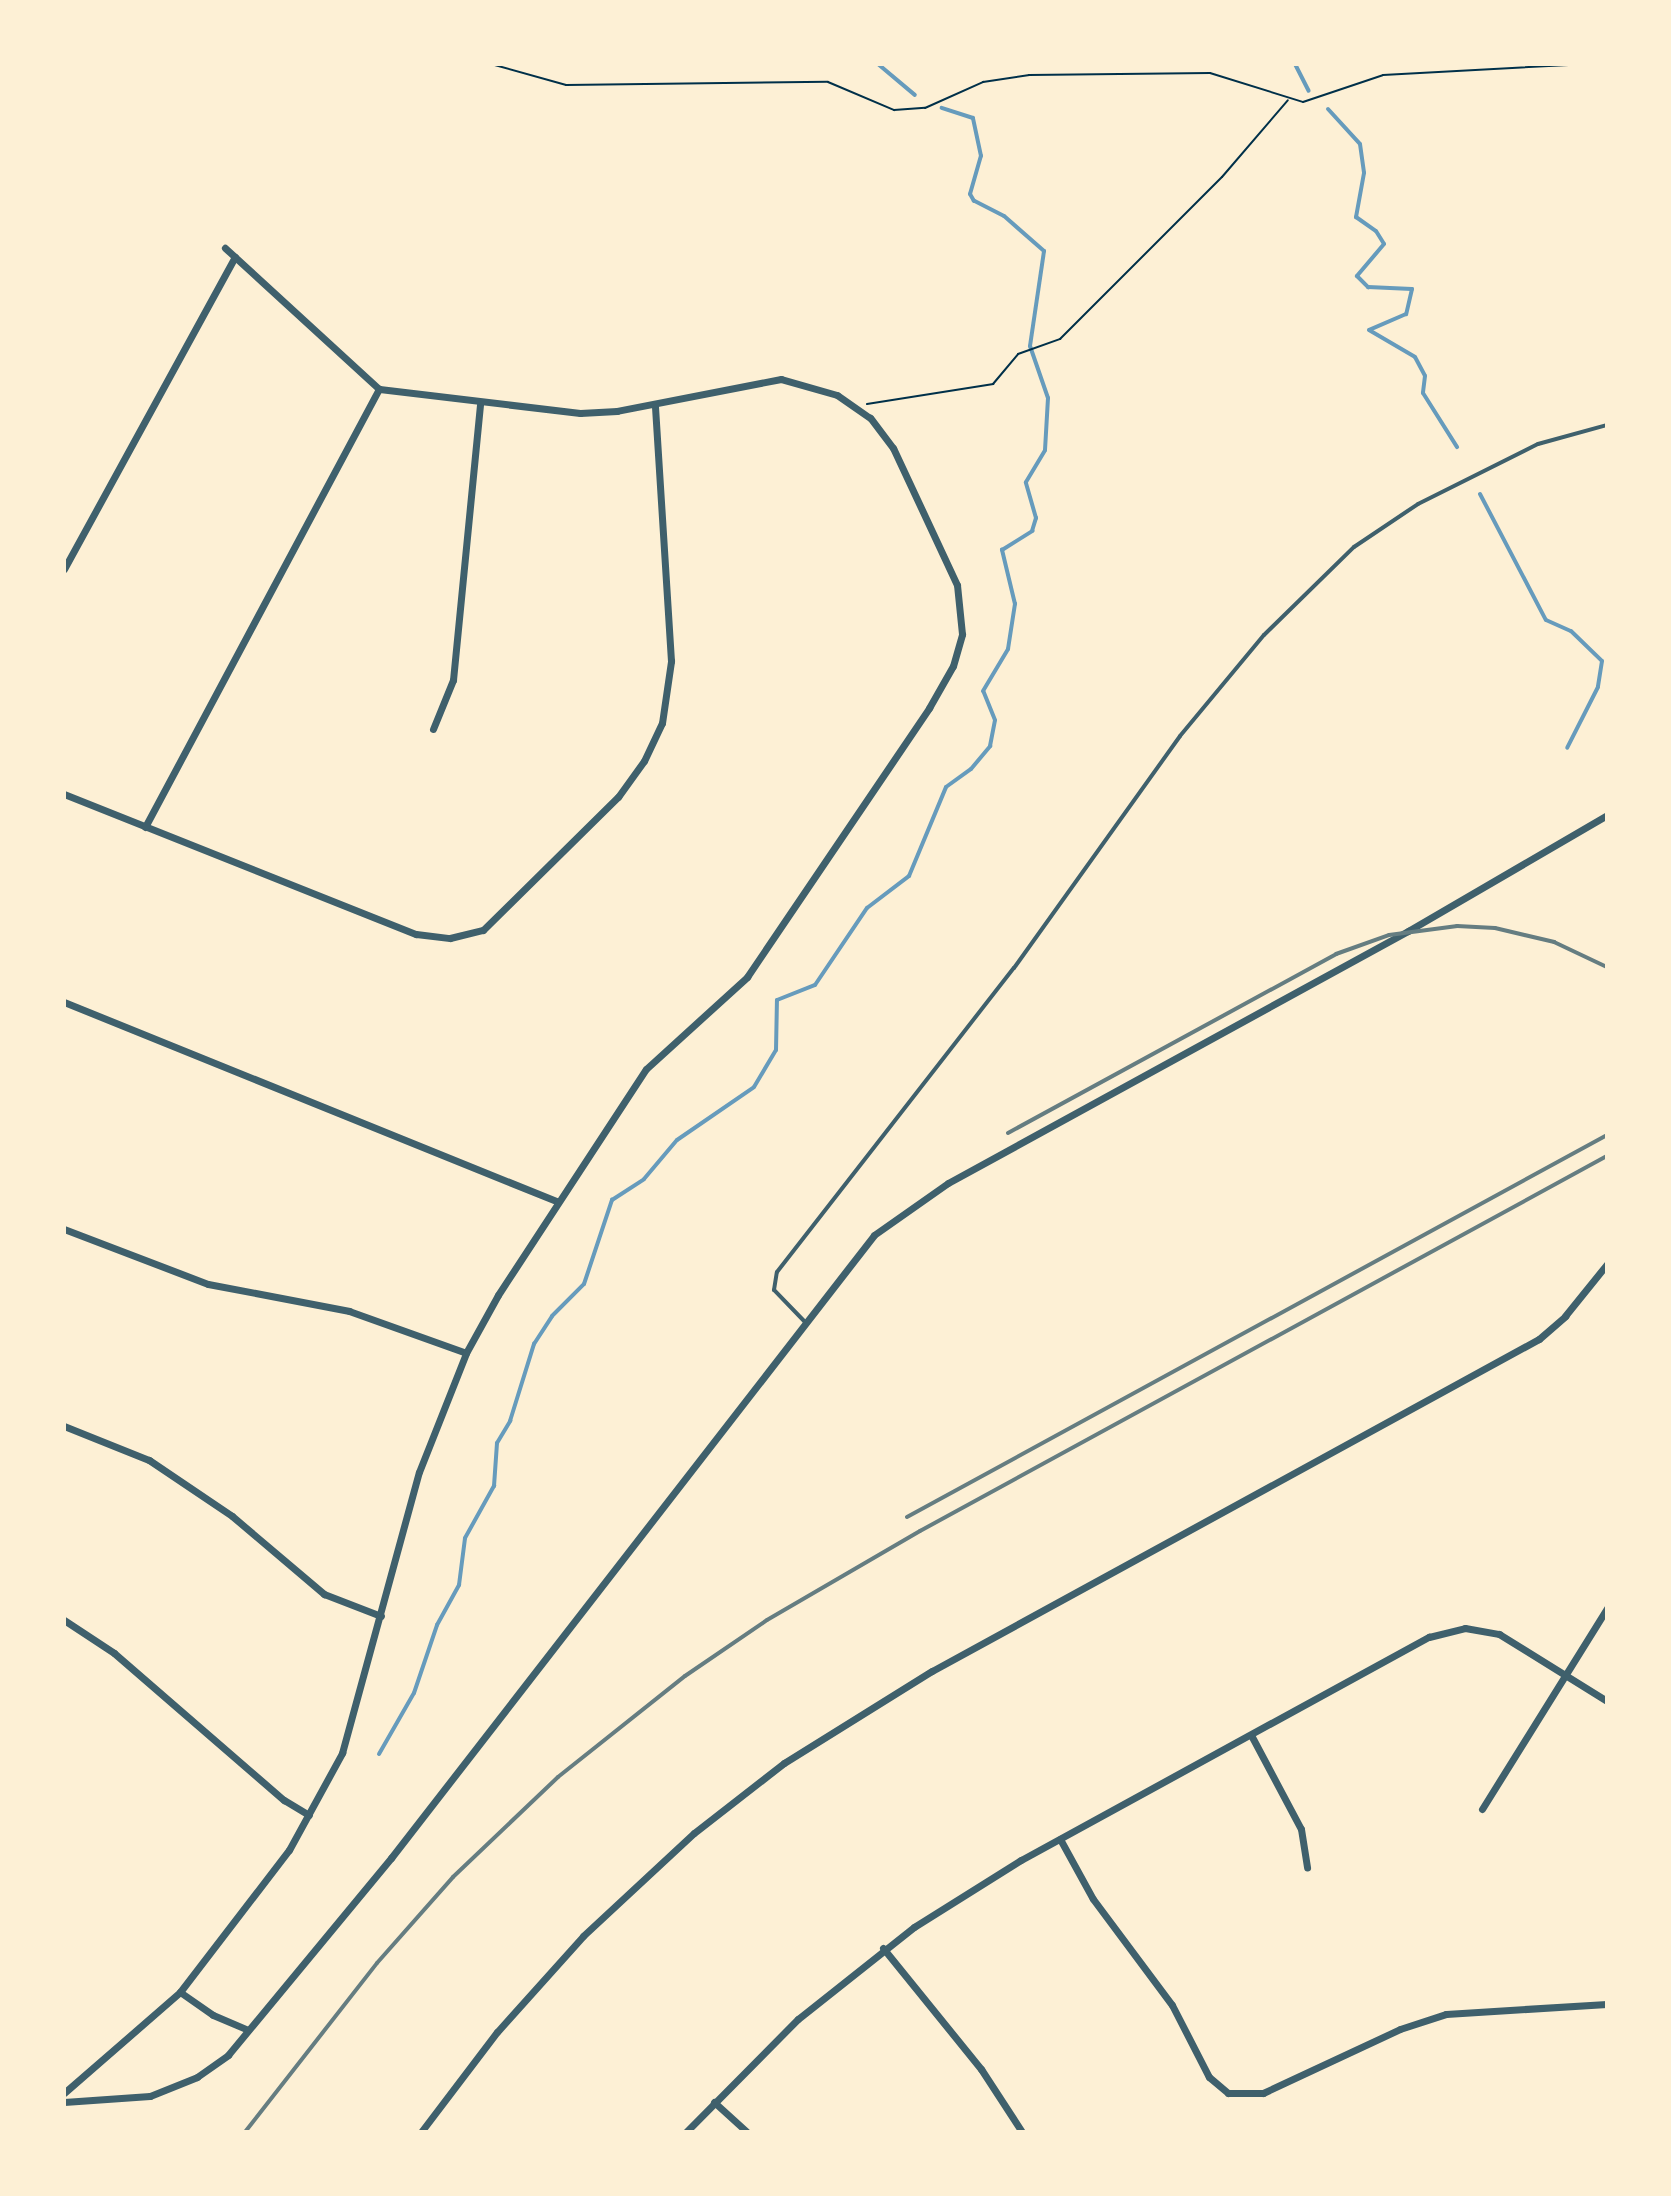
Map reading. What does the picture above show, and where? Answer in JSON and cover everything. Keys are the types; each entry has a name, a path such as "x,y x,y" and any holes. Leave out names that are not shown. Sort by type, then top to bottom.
{"street":[{"path":"64,2093 180,1992 268,1880 309,1815 345,1745 419,1472 466,1353 556,1201 646,1069 747,977 953,666 963,622 957,585 893,448 855,406 817,386 781,379 655,404 580,413 480,404 379,389 225,248"},
{"path":"64,569 235,257"},
{"path":"145,827 379,389"},
{"path":"433,729 453,680 480,404"},
{"path":"64,794 416,934 462,937 497,921 618,797 644,761 662,723 671,661 655,404"},
{"path":"64,2102 121,2102 175,2088 216,2065 391,1858 863,1247 913,1205 1408,931 1607,815"},
{"path":"64,1002 556,1201"},
{"path":"64,1229 208,1284 349,1311 466,1353"},
{"path":"421,2132 497,2032 583,1936 651,1870 774,1771 932,1671 1539,1339 1565,1316 1607,1264"},
{"path":"64,1426 149,1460 232,1516 324,1594 381,1616"},
{"path":"1482,1809 1607,1608"},
{"path":"64,1620 114,1653 284,1800 309,1815"},
{"path":"686,2132 798,2019 883,1948 1060,1839 1453,1629 1499,1634 1607,1701"},
{"path":"1251,1735 1301,1829 1307,1868"},
{"path":"1060,1839 1093,1899 1172,2005 1209,2077 1228,2093 1263,2093 1400,2029 1446,2014 1607,2004"},
{"path":"883,1948 981,2069 1022,2132"},
{"path":"180,1992 213,2015 248,2030"},
{"path":"714,2102 747,2132"}],"lane":[{"path":"806,1323 774,1290 777,1272 1049,921 1180,736 1264,635 1354,547 1418,504 1538,444 1607,425"}],"path":[{"path":"491,64 566,85 828,82 894,110 925,108 983,82 1044,75 1210,73 1288,99 1318,99 1383,75 1584,64"},
{"path":"855,406 912,393 993,384 1018,354 1060,339 1222,177 1288,99"}],"waterway":[{"path":"878,64 915,95"},
{"path":"1295,64 1309,91"},
{"path":"379,1754 414,1693 437,1625 459,1585 465,1538 494,1486 497,1443 510,1421 534,1344 552,1316 584,1284 612,1200 644,1179 677,1140 754,1087 776,1050 777,1000 815,985 867,908 909,876 946,787 971,769 990,746 995,720 983,691 1008,649 1015,604 1002,550 1032,531 1036,518 1026,482 1045,450 1048,398 1030,346 1044,251 1004,216 974,201 970,194 981,156 973,118 942,108"},
{"path":"1328,109 1360,144 1364,173 1356,217 1376,231 1384,244 1357,276 1368,287 1412,289 1406,314 1369,330 1415,357 1425,376 1423,393 1457,447"},
{"path":"1480,494 1546,620 1571,631 1602,661 1598,687 1567,748"}],"railway":[{"path":"1008,1133 1336,954 1389,935 1457,926 1495,928 1554,942 1607,967"},
{"path":"907,1517 1607,1135"},
{"path":"245,2132 377,1963 453,1877 558,1777 685,1676 767,1620 920,1531 1607,1156"}]}
